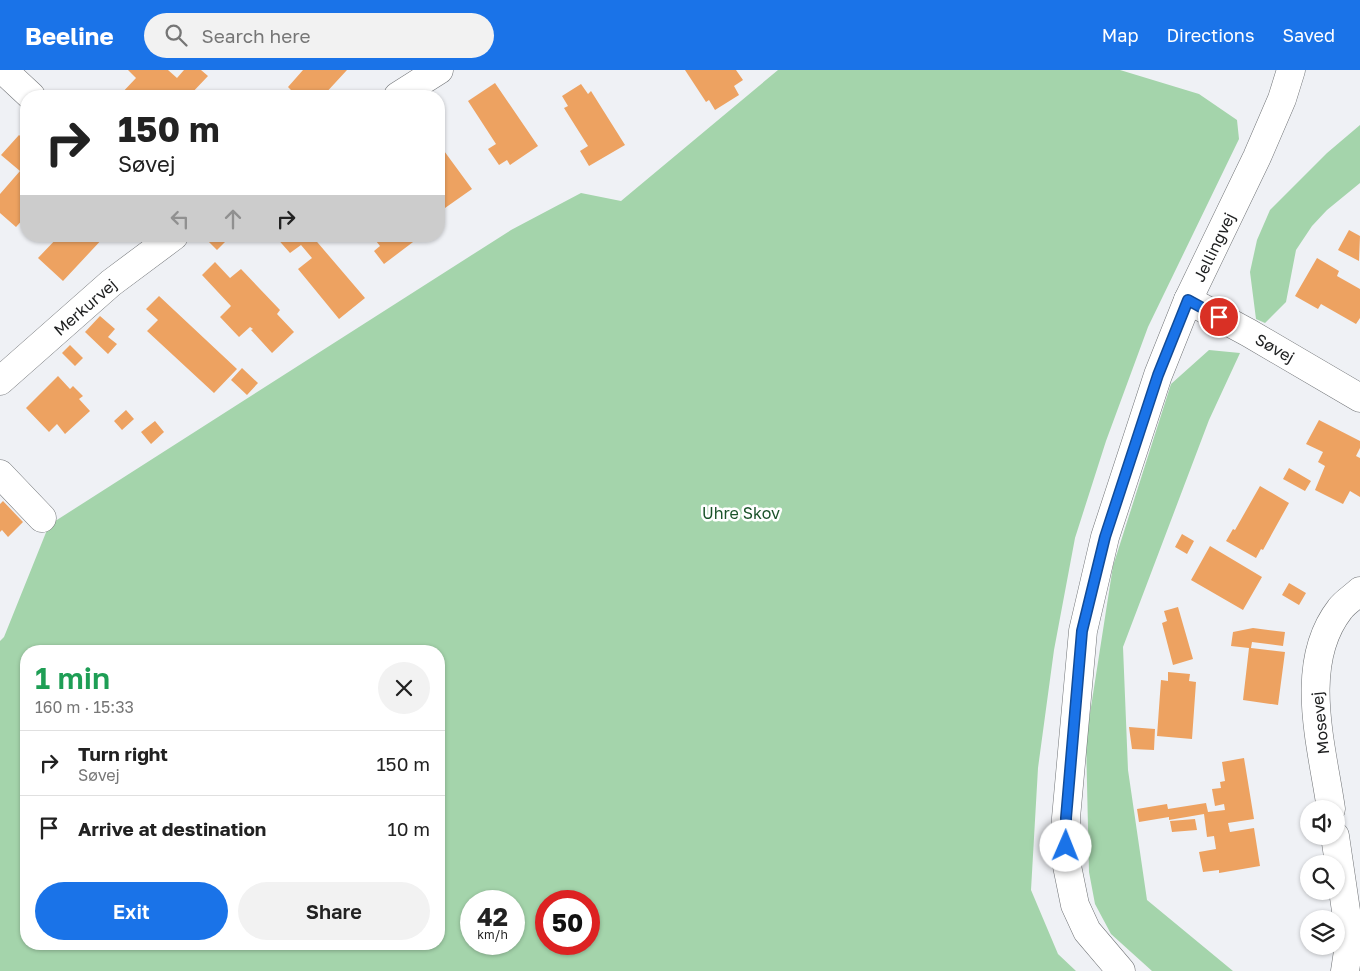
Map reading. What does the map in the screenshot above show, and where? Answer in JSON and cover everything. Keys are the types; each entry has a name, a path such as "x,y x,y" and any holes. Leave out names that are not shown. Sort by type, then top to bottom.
{"main road":[{"path":"3,70 25,90"},
{"path":"406,84 439,70"},
{"name":"Jellingvej","path":"1122,971 1087,931 1075,905 1066,860 1066,818 1082,631 1105,537 1158,375 1188,300 1257,157 1282,99 1291,70"},
{"name":"Merkurvej","path":"0,381 111,284 166,242"},
{"name":"Søvej","path":"1188,300 1249,333 1360,398"},
{"path":"0,474 42,518"},
{"name":"Mosevej","path":"1330,800 1315,700 1317,664 1325,634 1341,608 1360,591"},
{"path":"1336,845 1350,938 1345,971"}],"green space":[{"name":"Uhre Skov","path":"778,70 1120,70 1199,94 1237,120 1239,139 1148,327 1106,441 1075,538 1054,650 1038,768 1031,890 1058,954 1076,971 0,971 0,641 4,637 49,525 511,230 581,193 621,201"},
{"path":"1360,125 1360,183 1327,210 1312,226 1296,250 1286,302 1265,323 1256,319 1250,272 1257,240 1270,210 1327,153"},
{"path":"1209,350 1240,353 1209,420 1123,647 1128,770 1147,900 1233,971 1152,971 1111,934 1095,904 1089,872 1086,739 1113,566 1171,384"}],"building":[{"path":"128,70 168,70 177,78 184,70 201,70 208,76 195,90 125,90 136,78"},
{"path":"303,70 347,70 329,90 291,90 288,87"},
{"path":"685,70 736,70 743,80 734,86 739,95 715,110 709,100 706,102"},
{"path":"495,83 538,146 510,165 507,160 499,165 488,149 496,144 468,101"},
{"path":"581,84 588,94 591,91 625,145 589,166 580,151 588,146 564,108 568,106 562,96"},
{"path":"19,135 20,136 20,171 1,155"},
{"path":"445,152 472,189 445,208"},
{"path":"20,171 20,223 16,227 0,213 0,194"},
{"path":"1349,230 1360,236 1359,261 1338,250"},
{"path":"53,242 99,242 63,281 38,258"},
{"path":"209,242 225,242 217,250"},
{"path":"280,242 317,242 365,298 339,319 298,269 312,258 301,245 290,253"},
{"path":"377,242 413,242 384,264 374,251 380,246"},
{"path":"1317,258 1339,271 1337,276 1360,289 1360,318 1356,324 1321,304 1318,309 1295,296"},
{"path":"215,262 230,278 241,269 280,310 277,314 294,332 272,353 251,330 253,329 250,327 239,337 220,317 231,306 202,275"},
{"path":"159,296 237,369 214,393 147,331 158,320 146,309"},
{"path":"100,316 115,329 108,337 117,344 108,354 85,332"},
{"path":"70,345 83,358 75,366 62,353"},
{"path":"242,368 258,383 247,395 231,380"},
{"path":"58,376 70,389 73,386 83,396 79,399 90,411 65,434 57,424 49,432 26,408"},
{"path":"126,410 134,419 122,430 114,421"},
{"path":"1319,420 1360,441 1360,448 1356,456 1360,458 1360,497 1350,491 1343,504 1315,490 1325,466 1318,462 1323,452 1306,444"},
{"path":"155,421 164,432 151,444 141,432"},
{"path":"1289,468 1311,481 1305,491 1283,479"},
{"path":"1260,486 1289,503 1263,550 1261,549 1256,558 1226,541 1233,529 1235,530"},
{"path":"3,501 23,522 8,537 2,530 0,532 0,504"},
{"path":"1182,534 1194,541 1187,554 1175,547"},
{"path":"1210,546 1262,577 1243,610 1191,580"},
{"path":"1289,583 1306,593 1299,605 1282,595"},
{"path":"1178,607 1193,659 1173,665 1162,623 1167,621 1164,611"},
{"path":"1253,628 1285,632 1283,646 1252,642 1251,648 1285,652 1278,705 1243,700 1249,648 1231,646 1233,632"},
{"path":"1168,672 1190,674 1189,681 1196,682 1192,739 1157,736 1161,680 1168,681"},
{"path":"1129,727 1155,729 1154,750 1132,749"},
{"path":"1244,758 1254,819 1228,823 1230,832 1254,828 1260,866 1219,873 1219,870 1203,872 1199,852 1216,849 1214,836 1207,837 1204,814 1169,820 1169,817 1139,822 1137,809 1167,804 1168,809 1206,803 1208,812 1225,810 1224,804 1215,806 1212,789 1221,788 1220,782 1225,781 1222,762"},
{"path":"1195,819 1197,830 1172,832 1170,821"}],"route":[{"path":"1066,846 1066,818 1082,631 1105,537 1158,375 1188,300 1219,317"}]}
